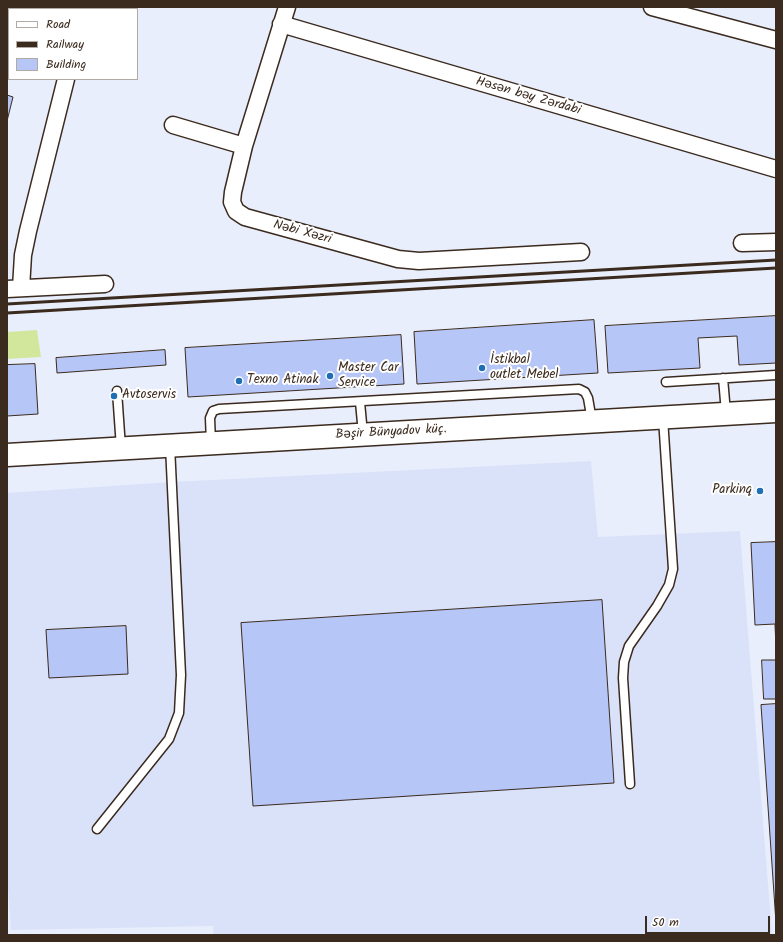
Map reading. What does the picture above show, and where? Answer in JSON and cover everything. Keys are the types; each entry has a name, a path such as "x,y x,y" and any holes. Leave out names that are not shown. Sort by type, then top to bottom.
{"street":[{"name":"Nəbi Xəzri","path":"286,7 244,146 233,192 232,202 236,211 245,217 398,259 412,261 580,252"},
{"path":"652,7 776,40"},
{"name":"Həsən bəy Zərdabi","path":"281,24 776,169"},
{"path":"66,80 14,289 104,284"},
{"path":"173,125 244,146"},
{"path":"742,243 776,242"},
{"name":"Bəşir Bünyadov küç.","path":"7,455 776,410"}],"lane":[{"path":"666,382 776,375"},
{"path":"723,378 726,414"},
{"path":"211,443 210,418 213,411 219,409 579,389 585,392 588,398 592,421"},
{"path":"117,391 121,448"},
{"path":"360,402 363,434"},
{"path":"630,784 623,678 624,662 629,646 669,586 672,568 663,417"},
{"path":"98,829 169,739 179,713 181,676 170,446"}],"shaded area":[{"path":"591,461 598,537 740,531 772,935 214,935 213,926 11,930 7,873 7,493 172,482"}],"green space":[{"path":"37,330 41,357 7,359 7,332"}],"building":[{"path":"7,95 13,97 7,121"},
{"path":"776,316 776,363 739,365 737,336 698,338 700,368 608,373 605,326"},
{"path":"594,320 598,373 417,384 414,332"},
{"path":"401,335 404,384 188,397 185,348"},
{"path":"165,350 166,365 57,373 56,358"},
{"path":"35,364 38,414 7,416 7,365"},
{"path":"776,542 776,648 775,624 755,625 751,543"},
{"path":"602,600 614,783 253,806 241,623"},
{"path":"126,626 128,674 49,678 46,630"},
{"path":"762,660 776,660 776,699 764,699"},
{"path":"776,704 776,923 761,705"}],"railway":[{"path":"7,304 776,260"},
{"path":"7,313 776,268"}],"place":[{"name":"İstikbal outlet Mebel","path":"482,368"},
{"name":"Master Car Service","path":"330,376"},
{"name":"Texno Atinak","path":"239,381"},
{"name":"Avtoservis","path":"114,396"},
{"name":"Parkinq","path":"760,491"}]}
